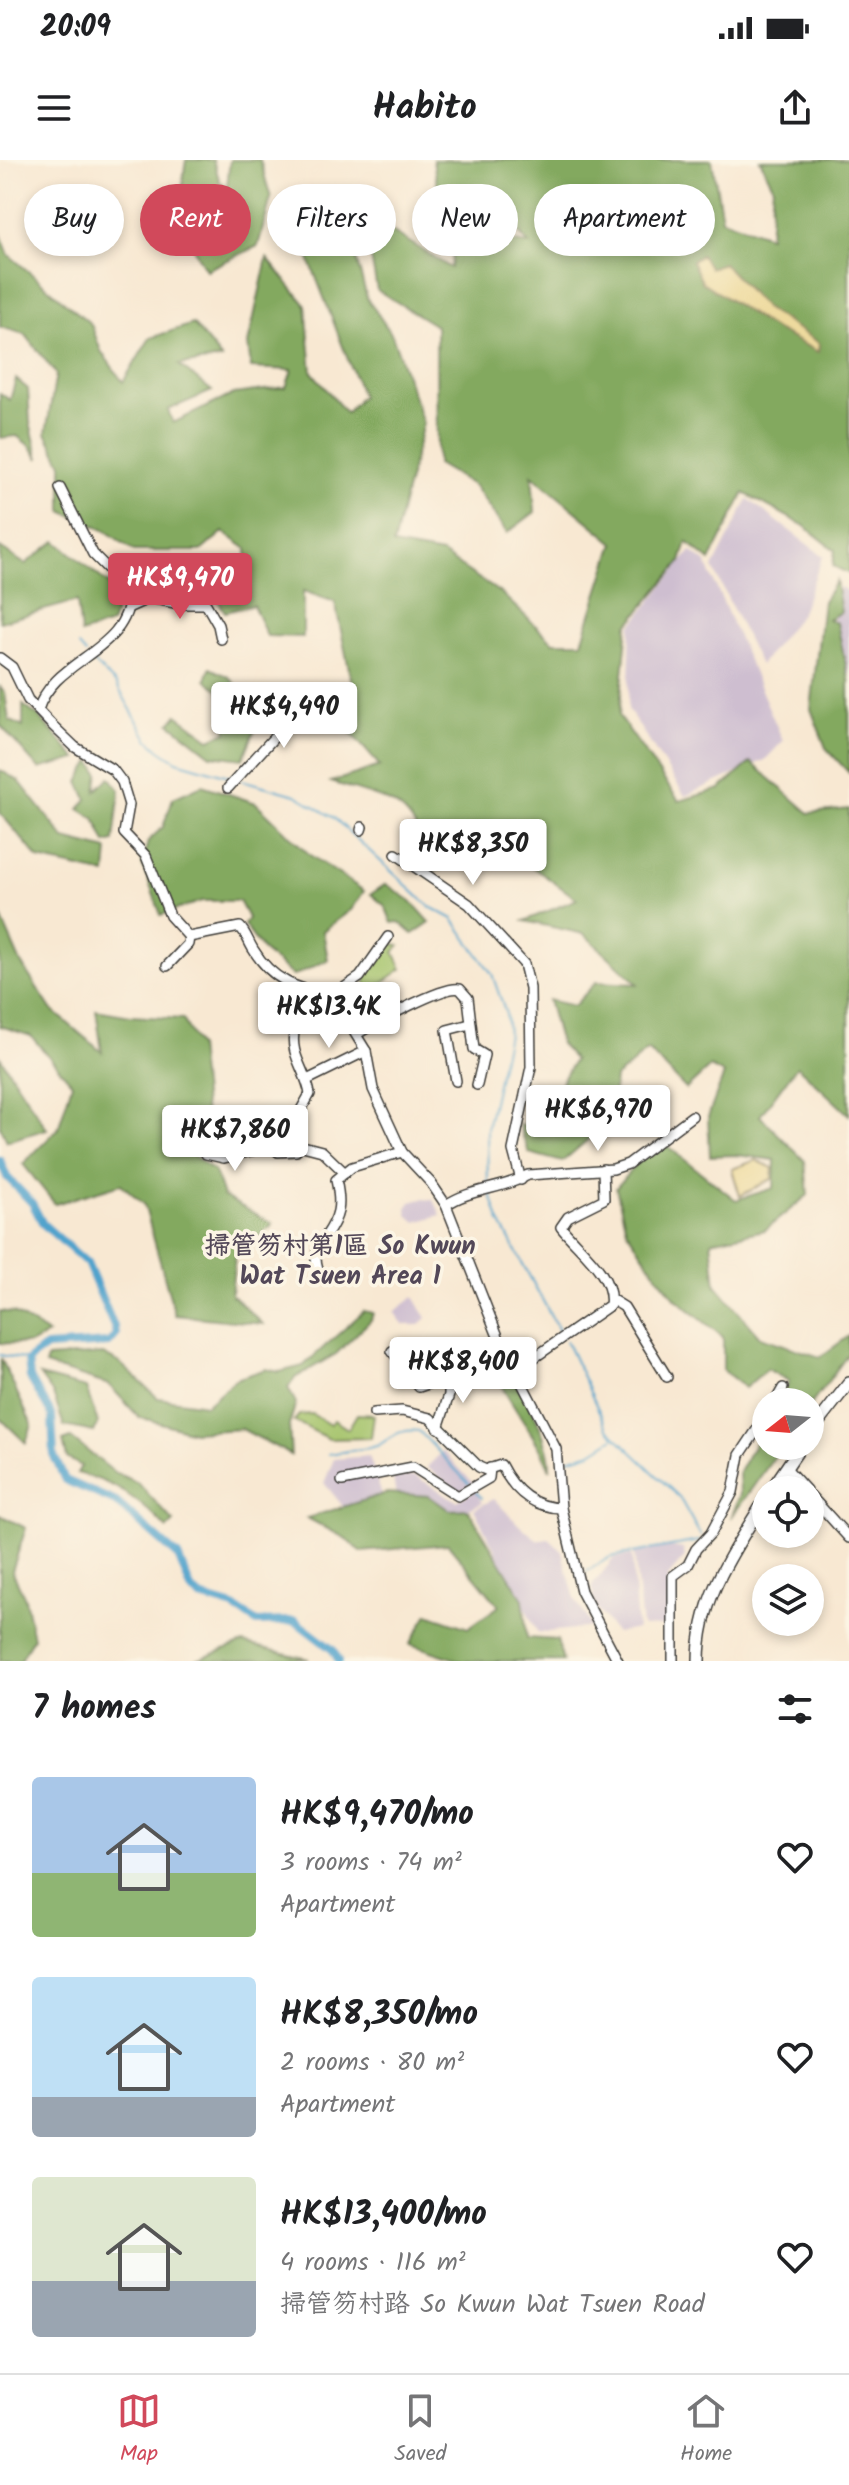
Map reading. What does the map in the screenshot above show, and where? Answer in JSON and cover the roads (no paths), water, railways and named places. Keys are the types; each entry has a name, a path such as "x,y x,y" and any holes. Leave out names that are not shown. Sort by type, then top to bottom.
{"street":[{"path":"60,488 93,554 130,591 130,607"},
{"path":"38,710 56,679 97,652 130,607 150,598 180,604 206,604 218,625 221,639"},
{"path":"0,658 12,667 28,700 75,747 113,770 122,782 128,795 124,833 146,856 170,916 189,937"},
{"path":"230,786 303,712 284,698"},
{"path":"396,854 469,904 524,964 530,988 531,1067 513,1150 521,1180"},
{"path":"189,937 240,927 263,963 280,981 334,999 357,1034 366,1051 373,1089 402,1152 431,1183 446,1205 499,1339 556,1449 561,1508 581,1591 618,1661"},
{"path":"167,966 188,944 189,937"},
{"path":"298,1148 297,1117 309,1098 307,1080 292,1047 295,1028 360,977 388,937"},
{"path":"357,1034 397,1012 424,1003 441,990 455,987 468,998 474,1049 484,1055 477,1085"},
{"path":"456,1081 447,1030 470,1024"},
{"path":"307,1080 366,1051"},
{"path":"446,1205 528,1175 628,1164 692,1116"},
{"path":"206,1154 224,1158 266,1147 322,1151 340,1177 338,1212 316,1254 316,1270 323,1280"},
{"path":"278,1152 298,1148"},
{"path":"340,1177 402,1152"},
{"path":"603,1169 604,1199 565,1219 561,1227 604,1279 611,1299 624,1307 667,1377"},
{"path":"515,1371 605,1310 611,1299"},
{"path":"392,1351 419,1387 449,1377 449,1395 438,1428"},
{"path":"824,1415 849,1383"},
{"path":"374,1413 420,1413 475,1464 483,1469 501,1465 509,1481 535,1504 561,1508"},
{"path":"673,1661 673,1576 688,1565 711,1533 733,1492 740,1455 752,1437"},
{"path":"781,1476 791,1460"},
{"path":"342,1481 413,1467 457,1495 490,1476 490,1468"},
{"path":"786,1468 793,1476"},
{"path":"824,1510 849,1538"},
{"path":"699,1661 701,1628 711,1592 752,1522"}],"waterway":[{"path":"79,646 86,654"},
{"path":"90,659 116,684 148,739 160,750 177,761 232,777"},
{"path":"242,780 296,795 334,818 430,907 453,919 492,974 506,1014 508,1034 487,1129 488,1186"},
{"path":"0,1160 7,1177 32,1203 43,1224 87,1263 115,1329 116,1335 109,1343 46,1347 28,1360 30,1378 52,1415 54,1456 65,1480 116,1502 178,1556 191,1589 200,1597 234,1607 257,1622 295,1621 333,1650 339,1661"},
{"path":"321,1263 343,1218 345,1199 342,1188"},
{"path":"490,1192 499,1220 562,1336"},
{"path":"566,1341 607,1428 679,1497 701,1536"},
{"path":"0,1355 28,1360"},
{"path":"328,1454 379,1445 402,1432 419,1431 469,1484"},
{"path":"568,1459 592,1452 614,1438"},
{"path":"476,1492 482,1498"},
{"path":"586,1572 610,1557 699,1541"}],"district":[{"name":"掃管笏村第1區 So Kwun Wat Tsuen Area 1","path":"340,1260"}]}
